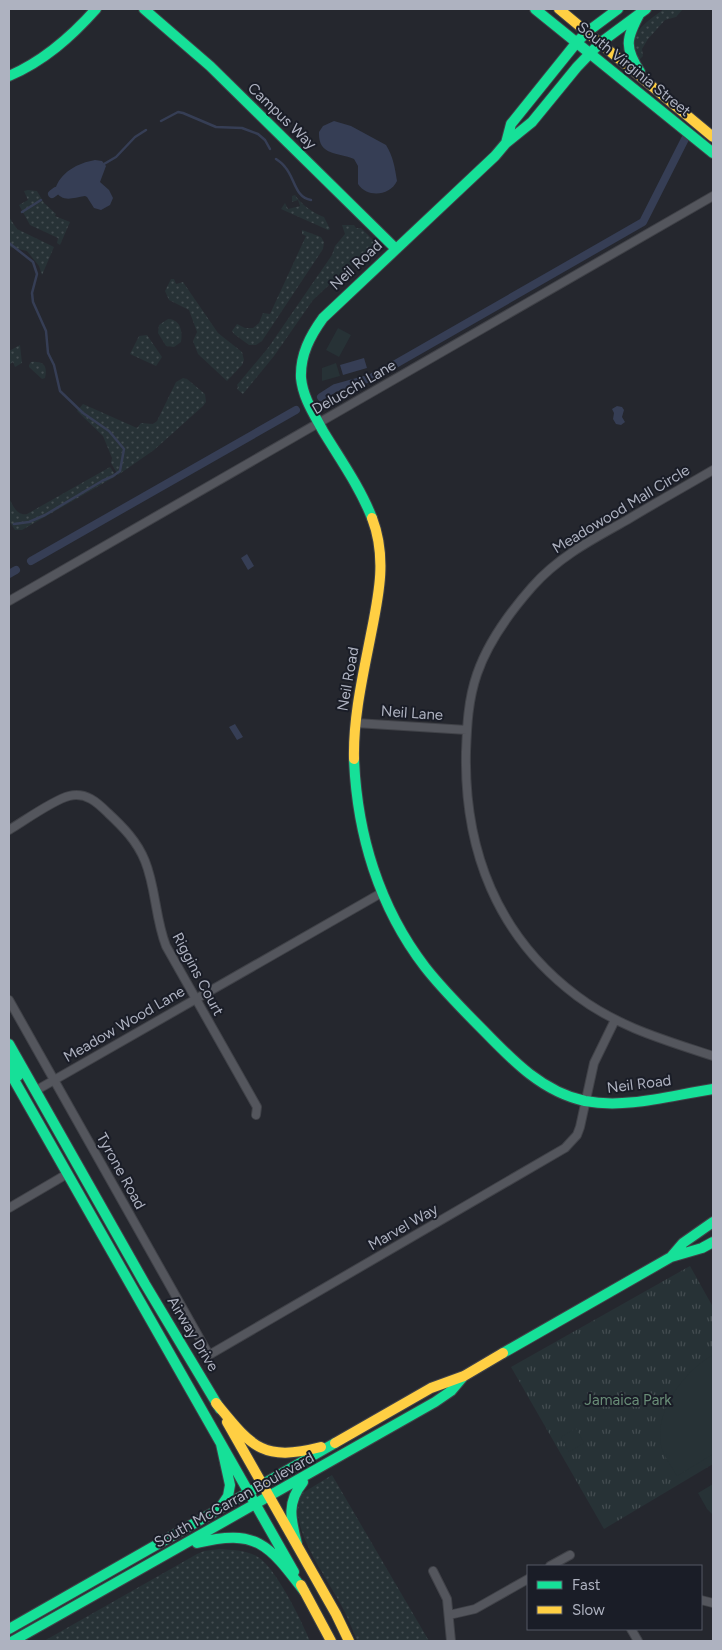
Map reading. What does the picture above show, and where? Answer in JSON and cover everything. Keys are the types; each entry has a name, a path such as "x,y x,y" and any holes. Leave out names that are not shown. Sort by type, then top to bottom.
{"main road":[{"path":"9,76 45,56 96,9"},
{"name":"Campus Way","path":"144,9 210,66 396,249"},
{"name":"South Virginia Street","path":"535,9 713,153"},
{"name":"South Virginia Street","path":"559,9 713,137"},
{"name":"Neil Road","path":"506,143 511,124 577,42 587,32 618,9"},
{"path":"643,11 628,35 627,48 629,55 646,81"},
{"name":"Neil Road","path":"643,11 600,43 532,122 506,143 495,156 331,309 310,336 304,356 302,381 306,399 366,504 380,540 381,579 356,723 355,774 361,825 371,860 383,892 405,936 429,973 511,1060 542,1084 555,1091 585,1101 627,1104 713,1089"},
{"name":"Airway Drive","path":"9,1044 145,1284 186,1350 297,1544 349,1641"},
{"path":"9,1060 25,1088 35,1091 34,1101 59,1148 68,1174"},
{"name":"Airway Drive","path":"9,1070 331,1641"},
{"name":"South McCarran Boulevard","path":"671,1256 683,1243 713,1222"},
{"name":"South McCarran Boulevard","path":"9,1629 431,1388 464,1376 671,1256 702,1248 713,1242"},
{"name":"South McCarran Boulevard","path":"13,1641 311,1474 435,1402 451,1391 464,1376"},
{"path":"216,1403 246,1439 270,1452 299,1453 339,1442"},
{"path":"218,1510 228,1496 230,1485 221,1444"},
{"path":"297,1544 291,1521 291,1499 296,1489 311,1474"},
{"path":"176,1550 229,1536 249,1538 274,1554 304,1591"}],"street":[{"name":"Delucchi Lane","path":"9,601 713,196"},
{"name":"Meadowood Mall Circle","path":"713,470 577,548 534,585 498,632 483,659 472,693 467,730 466,779 471,826 483,869 498,903 515,931 543,966 576,996 615,1020 652,1037 713,1056"},
{"name":"Neil Lane","path":"356,723 467,730"},
{"name":"Riggins Court","path":"9,830 68,796 84,796 98,803 128,832 139,849 150,874 161,933 166,946 257,1107 256,1115"},
{"name":"Meadow Wood Lane","path":"35,1091 383,892"},
{"name":"Tyrone Road","path":"9,1000 209,1355"},
{"name":"Marvel Way","path":"209,1355 565,1148 577,1135 594,1063 615,1020"},
{"path":"9,1208 68,1174"},
{"path":"552,1565 570,1555"},
{"path":"433,1571 447,1599 451,1641"},
{"path":"449,1615 475,1609 527,1580"},
{"path":"632,1630 638,1641"}],"green space":[{"path":"664,9 683,9 676,17 665,20 648,39 642,49 643,56 639,60 635,51 635,36 644,24"},
{"path":"24,191 37,191 44,203 56,214 55,216 70,222 60,245 57,243 58,238 30,225 19,205 28,200"},
{"path":"295,195 308,208 324,217 330,229 328,230 281,209 285,203 288,209 300,206 298,200 292,202 292,196"},
{"path":"9,217 17,229 54,247 42,275 39,266 27,251 9,247"},
{"path":"342,225 354,225 356,228 361,228 373,240 375,248 358,258 313,300 274,356 243,394 237,389 237,385 268,348 332,255 335,246 345,234"},
{"path":"302,230 321,237 324,242 323,249 262,341 256,345 249,345 232,331 237,324 245,328 253,328 259,323 263,313 270,314 306,236 302,234"},
{"path":"171,279 174,279 176,284 183,282 218,333 242,352 244,360 242,365 227,381 198,354 193,341 197,332 189,310 169,300 165,291"},
{"path":"168,319 178,323 182,334 181,342 174,347 166,346 158,333 159,325"},
{"path":"338,328 351,335 339,357 326,350"},
{"path":"147,335 162,357 156,366 130,354 139,336"},
{"path":"20,345 22,363 15,367 13,362 9,365 9,351"},
{"path":"31,362 39,362 44,365 46,370 45,378 42,379 29,367"},
{"path":"336,363 340,376 322,381 322,368"},
{"path":"183,378 187,379 205,394 206,402 154,450 118,475 111,463 112,458 103,436 77,411 83,404 137,428 141,423 153,424 157,421 176,382"},
{"path":"110,467 116,476 22,530 15,530 9,521 9,498 18,512 27,514"},
{"name":"Jamaica Park","path":"690,1266 713,1307 713,1464 604,1529 511,1367"},
{"path":"713,1355 713,1454 677,1476 662,1449 660,1435 662,1421 666,1408 681,1382 691,1371"},
{"path":"576,1428 584,1443 569,1452 561,1437"},
{"path":"332,1475 429,1641 357,1641 343,1608 310,1550 299,1520 298,1506 301,1494"},
{"path":"713,1484 713,1515 707,1509 698,1493"},
{"path":"220,1549 249,1553 265,1563 287,1595 310,1641 44,1641 197,1554"}],"water":[{"path":"334,121 351,126 386,145 392,158 397,181 394,186 384,192 367,192 358,184 358,166 354,159 325,149 320,140 319,132 323,126"},
{"path":"95,160 102,161 106,166 100,182 109,190 113,198 110,205 101,210 94,208 85,196 68,199 61,197 55,190 61,178 70,169 82,163"},
{"path":"364,358 367,368 343,375 340,365"},
{"path":"617,406 622,407 624,410 622,417 625,422 621,425 616,424 613,419 614,413 612,409"},
{"path":"247,554 254,566 248,570 241,558"},
{"path":"235,724 243,737 237,740 229,727"}],"waterway":[{"path":"161,121 178,112 216,127 242,128 258,134 265,140 270,149"},
{"path":"104,164 116,157 135,137 146,130"},
{"path":"321,397 335,388 371,378 643,222 685,139"},
{"path":"276,159 288,171 298,192 311,200"},
{"path":"52,194 56,191"},
{"path":"22,212 41,200"},
{"path":"9,243 33,262 37,274 32,293 33,302 46,331 48,353 54,365 60,391 83,413 109,431 124,449 120,471 113,476 45,515 29,522 14,524"},
{"path":"31,561 296,410"},
{"path":"9,574 16,570"}],"traffic: fast":[{"path":"9,76 45,56 77,29 96,9"},
{"path":"144,9 210,66 396,249"},
{"path":"535,9 713,153"},
{"path":"506,143 511,124 577,42 587,32 618,9"},
{"path":"372,518 356,484 323,431 306,399 302,385 301,370 304,354 310,339 323,318 495,156 506,143 532,122 577,67 600,43 646,9"},
{"path":"640,13 632,30 629,43 631,56 640,72"},
{"path":"354,759 360,815 366,842 373,869 395,920 409,944 432,976 461,1008 518,1064 542,1083 570,1097 585,1101 601,1103 633,1102 713,1089"},
{"path":"9,1044 145,1284 220,1409"},
{"path":"9,1060 18,1076"},
{"path":"9,1071 294,1572"},
{"path":"671,1257 683,1243 713,1222"},
{"path":"503,1353 671,1257 702,1248 713,1242"},
{"path":"13,1641 435,1402 451,1391 462,1378"},
{"path":"9,1629 335,1443"},
{"path":"220,1508 228,1496 230,1485 221,1444"},
{"path":"297,1544 291,1512 294,1497 303,1482"},
{"path":"197,1543 234,1538 248,1539 260,1544 281,1562 304,1591"}],"traffic: slow":[{"path":"559,9 713,137"},
{"path":"354,759 357,712 379,590 379,547 372,518"},
{"path":"335,1443 431,1388 464,1376 503,1353"},
{"path":"216,1403 239,1431 260,1447 285,1453 321,1447"},
{"path":"227,1422 336,1614 349,1641"},
{"path":"301,1585 331,1641"}]}
